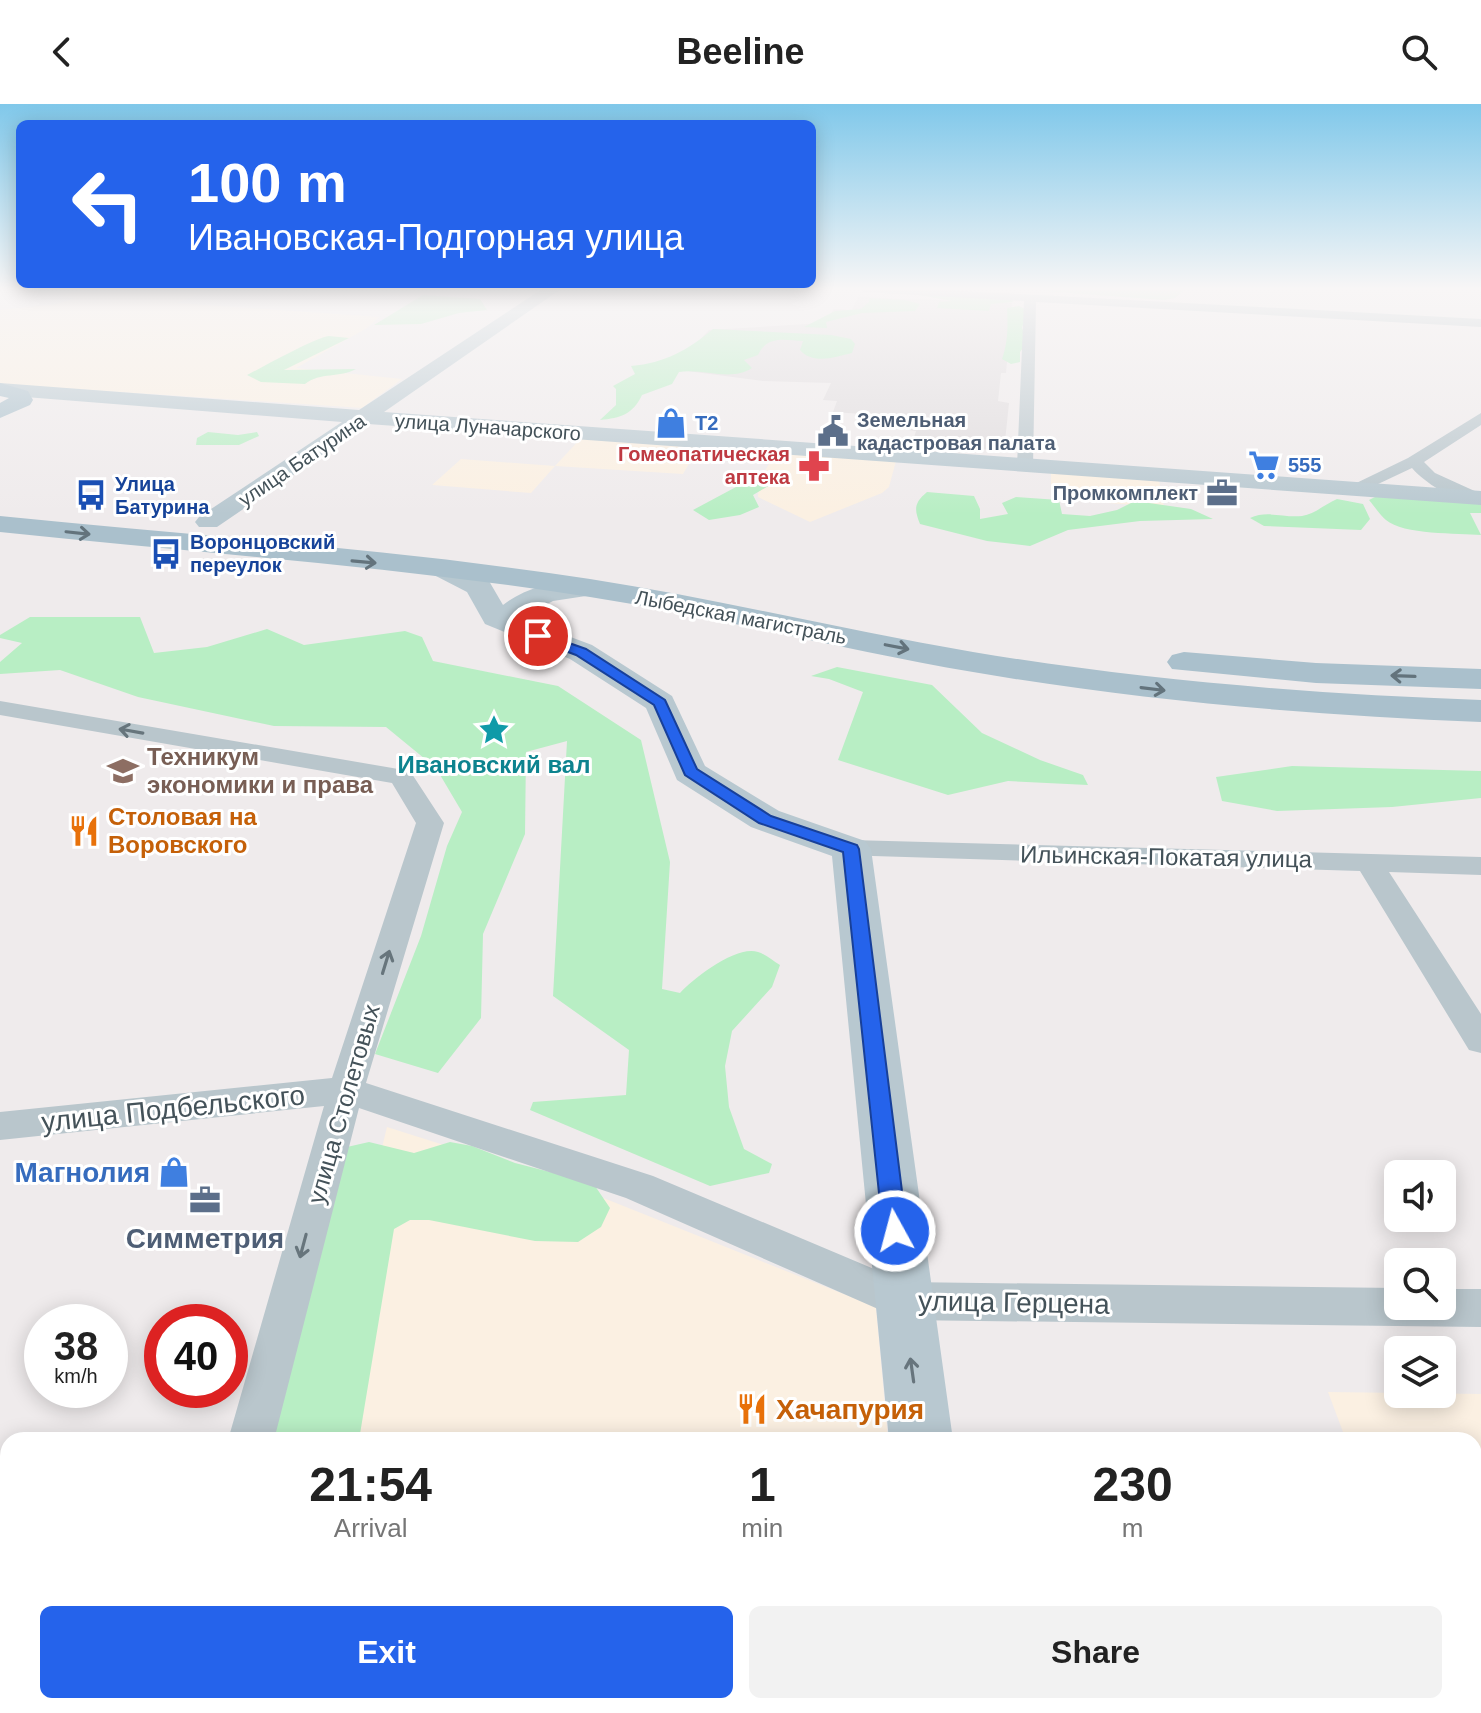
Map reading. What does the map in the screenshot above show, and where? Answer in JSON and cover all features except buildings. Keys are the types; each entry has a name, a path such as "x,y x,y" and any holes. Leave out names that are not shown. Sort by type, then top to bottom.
{"main road":[{"name":"улица Батурина","path":"208,522 444,364"},
{"name":"улица Луначарского","path":"0,389 1477,497"},
{"path":"0,389 21,395 22,400 0,413"},
{"name":"улица Луначарского","path":"0,413 165,402"},
{"name":"Лыбедская магистраль","path":"0,502 570,560 998,638 1116,654"},
{"name":"Лыбедская магистраль","path":"0,524 444,569 589,588 971,662 1110,684 1311,705 1481,711"},
{"path":"444,569 479,587 495,618 581,652 660,703 690,772 765,819 851,849 920,1432"},
{"path":"514,628 513,612 523,602 543,594 589,588"},
{"path":"1161,659 1316,673 1481,679"}],"street":[{"path":"1025,466 1028,364"},
{"path":"1353,489 1414,461 1481,418"},
{"path":"1414,461 1429,477 1477,497"},
{"name":"улица Столетовых","path":"0,708 401,777 430,823 346,1090 253,1432"},
{"name":"Ильинская-Покатая улица","path":"851,849 1481,866"},
{"path":"1368,862 1481,1041"},
{"name":"улица Подбельского","path":"0,1126 346,1090"},
{"name":"улица Герцена","path":"346,1090 639,1187 903,1301 1481,1308"}],"shaded area":[{"path":"0,364 303,364 296,368 402,379 362,408 0,384"},
{"path":"677,364 1007,364 1006,373 1001,373 998,401 1009,403 1004,451 912,444 916,431 908,430 910,424 905,423 906,417 833,412 837,401 823,400 831,383 763,381 672,369"},
{"path":"582,437 700,445 683,474 555,466"},
{"path":"777,451 896,461 889,487 882,493 810,522 758,497 759,480"},
{"path":"461,459 555,466 531,493 432,485"},
{"path":"1051,472 1159,480 1164,507 1051,499"},
{"path":"387,1127 576,1187 876,1307 887,1432 312,1432"},
{"path":"1328,1392 1384,1393 1384,1408 1456,1408 1456,1394 1481,1394 1481,1432 1343,1432"}],"green space":[{"path":"268,364 296,364 284,370 356,369 305,384 261,382 247,375"},
{"path":"748,364 752,368 735,374 679,372 672,384 642,395 626,414 600,420 616,405 616,389 613,386 635,374 631,366"},
{"path":"208,432 238,435 257,432 259,436 239,445 196,445 197,438"},
{"path":"759,480 777,481 753,495 759,507 740,515 709,520 693,510 736,487"},
{"path":"927,492 974,496 980,509 980,519 1008,514 1002,503 1016,497 1059,500 1062,514 1090,516 1117,510 1135,501 1191,509 1213,519 1140,521 1068,530 1030,546 987,541 920,524 916,506"},
{"path":"1377,496 1481,504 1481,513 1470,513 1481,535 1417,531 1394,525 1369,500"},
{"path":"1337,499 1363,504 1370,519 1361,530 1264,526 1250,518 1263,515 1302,516"},
{"path":"30,617 140,617 154,653 207,647 267,629 304,645 405,631 422,637 433,661 558,686 641,740 670,862 662,989 680,993 716,964 738,953 761,953 780,965 772,987 732,1031 725,1066 729,1107 744,1149 772,1164 769,1173 710,1186 530,1110 533,1102 626,1095 629,1050 553,996 567,741 526,752 525,834 483,934 481,1018 438,1073 375,1054 421,936 447,846 462,812 436,768 386,727 274,726 138,697 60,670 0,674 0,662 22,643 0,638 0,635"},
{"path":"837,667 932,685 982,733 1040,760 1083,775 1088,785 1008,781 948,795 838,760 863,692 829,679 811,676"},
{"path":"1292,766 1481,771 1481,798 1392,807 1277,811 1222,801 1216,777"},
{"path":"369,1142 414,1153 450,1142 472,1146 515,1163 593,1183 610,1208 601,1227 578,1242 535,1241 429,1220 410,1220 394,1229 360,1432 269,1432 347,1147"}],"place":[{"name":"T2","path":"671,423"},
{"name":"Земельная кадастровая палата","path":"833,431"},
{"name":"555","path":"1264,465"},
{"name":"Гомеопатическая аптека","path":"814,466"},
{"name":"Промкомплект","path":"1222,493"},
{"name":"Улица Батурина","path":"91,495"},
{"name":"Воронцовский переулок","path":"166,554"},
{"name":"Ивановский вал","path":"494,730"},
{"name":"Техникум экономики и права","path":"123,771"},
{"name":"Столовая на Воровского","path":"84,831"},
{"name":"Магнолия","path":"174,1172"},
{"name":"Симметрия","path":"205,1200"},
{"name":"Хачапурия","path":"752,1409"}],"route":[{"path":"538,636 581,652 660,703 690,772 765,819 851,849 895,1231"}]}
